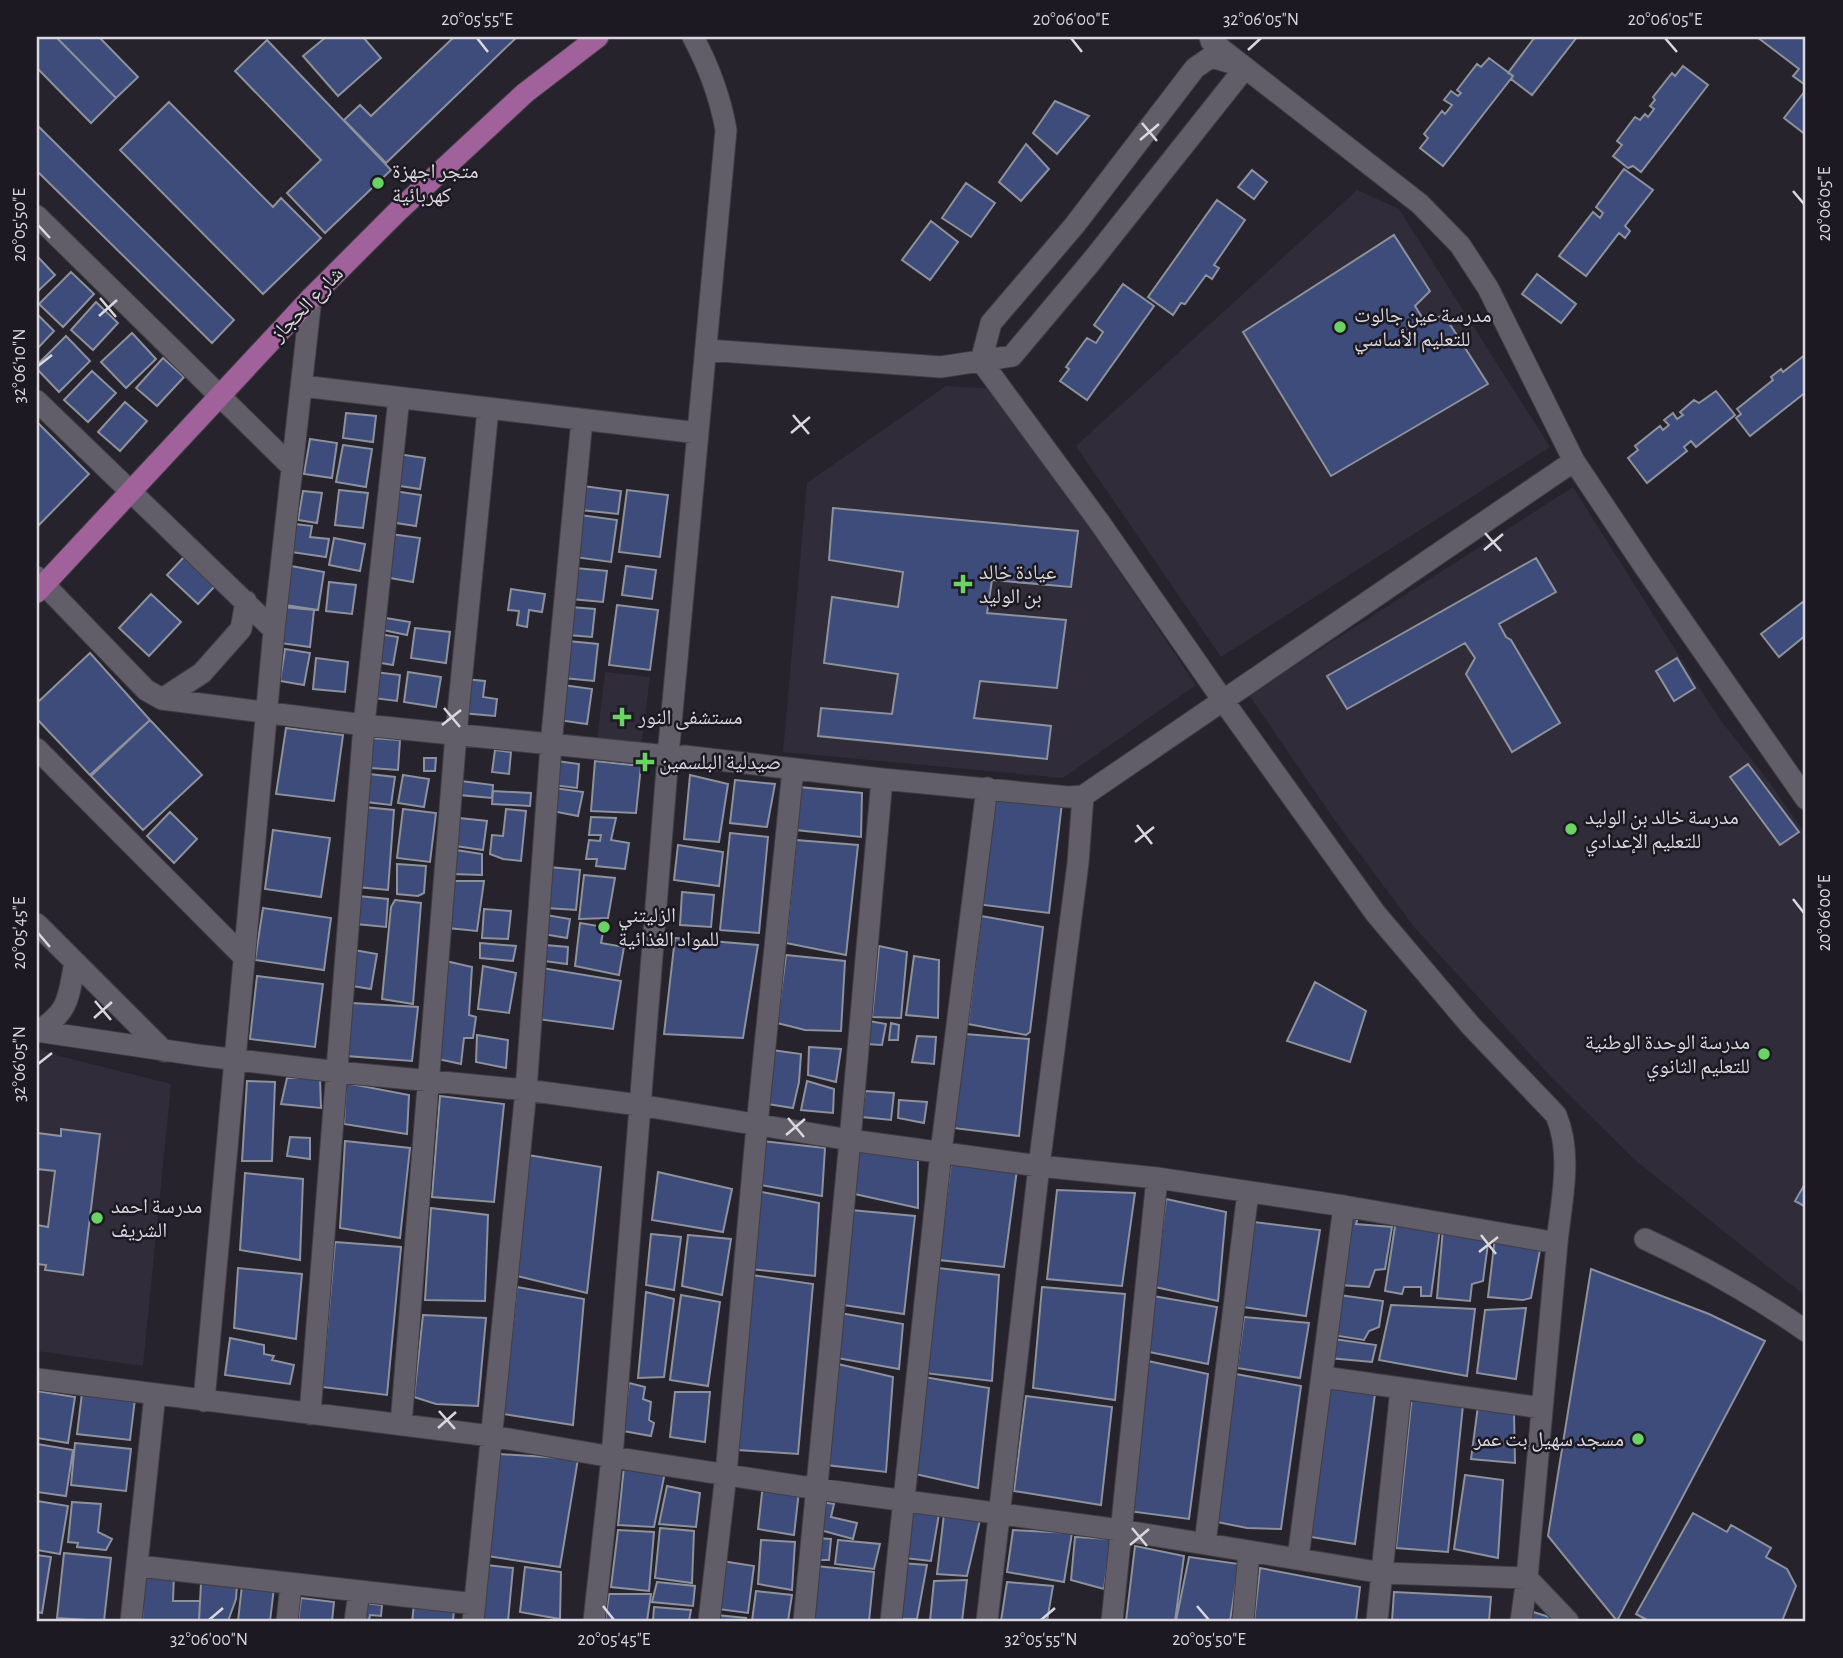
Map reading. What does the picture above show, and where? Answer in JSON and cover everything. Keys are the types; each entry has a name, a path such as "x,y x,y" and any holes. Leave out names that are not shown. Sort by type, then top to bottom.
{"main road":[{"name":"شارع الحجاز","path":"39,584 130,493 311,298 398,211 525,93 598,37"}],"street":[{"path":"594,1621 612,1457 639,1105 676,756 698,433 726,130 721,103 710,71 693,37"},
{"path":"1210,37 1210,41 1420,204 1460,246 1488,288 1574,461 1806,799"},
{"path":"981,361 991,323 1074,226 1204,60 1211,57 1245,68"},
{"path":"707,351 941,367 1012,356 1245,68"},
{"path":"1146,133 1174,158"},
{"path":"37,216 292,467"},
{"path":"204,1401 274,630 311,298"},
{"path":"981,361 1100,523 1376,914 1471,1026 1556,1115 1564,1133 1565,1159 1521,1621"},
{"path":"302,386 698,433"},
{"path":"310,1414 364,725 399,398"},
{"path":"37,401 274,630"},
{"path":"401,1425 456,734 488,409"},
{"path":"138,1566 359,1592 474,1613 526,1090 551,746 582,420"},
{"path":"39,584 146,690 162,699 551,746 676,756 1068,797 1083,796 1574,461"},
{"path":"162,699 202,673 242,629 246,601"},
{"path":"37,749 243,956"},
{"path":"709,1621 726,1474 757,1125 793,769"},
{"path":"804,1621 882,779"},
{"path":"891,1621 941,1153 987,788"},
{"path":"987,1621 1039,1166 1078,863 1083,796"},
{"path":"37,924 164,1051"},
{"path":"37,1031 61,1013 69,997 75,962"},
{"path":"37,1031 164,1051 338,1072 526,1090 639,1105 850,1140 1039,1166 1157,1178 1344,1206 1557,1243"},
{"path":"1112,1621 1157,1178"},
{"path":"1205,1544 1248,1192"},
{"path":"1298,1558 1344,1206"},
{"path":"1646,1239 1708,1269 1806,1331"},
{"path":"1323,1377 1542,1408"},
{"path":"37,1378 491,1436 818,1489 1120,1530 1383,1573 1527,1578 1568,1621"},
{"path":"1377,1621 1401,1388"},
{"path":"131,1621 155,1394"},
{"path":"1243,1621 1249,1552"},
{"path":"287,1621 291,1584"},
{"path":"355,1621 359,1592"}],"shaded area":[{"name":"مدرسة عين جالوت للتعليم الأساسي","path":"1357,190 1399,209 1550,447 1221,657 1076,446"},
{"name":"عيادة خالد بن الوليد","path":"946,386 996,389 1196,685 1063,778 783,752 807,483"},
{"name":"مدرسة خالد بن الوليد للتعليم الإعدادي","path":"1573,487 1722,722 1767,779 1806,835 1806,1295 1635,1160 1551,1077 1415,928 1336,822 1249,695"},
{"name":"مستشفى النور","path":"605,672 650,677 639,762 595,757"},
{"name":"مدرسة احمد الشريف","path":"37,1048 171,1084 143,1366 37,1351"}],"building":[{"path":"37,37 56,37 116,98 91,123 37,68"},
{"path":"56,37 99,37 138,77 116,98"},
{"path":"326,37 363,37 381,58 338,96 303,56"},
{"path":"454,37 517,37 386,163 344,120 360,105 371,116"},
{"path":"1535,37 1577,37 1532,95 1511,79 1513,76 1508,73"},
{"path":"1757,37 1806,37 1806,83 1793,76 1799,69"},
{"path":"267,40 391,170 325,233 287,193 321,160 235,71"},
{"path":"1489,58 1513,76 1443,166 1420,148 1428,138 1424,134 1442,111 1445,114 1452,105 1444,100 1451,91 1458,96 1461,93 1457,90 1477,64 1481,67"},
{"path":"1683,66 1708,85 1641,172 1633,166 1628,168 1613,156 1622,145 1617,141 1635,117 1640,120 1645,114 1648,117 1654,109 1650,106 1655,100 1653,97 1672,73 1675,76"},
{"path":"1806,92 1806,135 1784,118"},
{"path":"1055,101 1089,116 1057,154 1033,133"},
{"path":"169,102 273,207 281,198 321,238 263,294 120,150"},
{"path":"37,125 234,320 212,343 37,171"},
{"path":"1026,144 1049,169 1021,201 999,182"},
{"path":"1624,169 1653,190 1625,226 1630,231 1625,238 1619,233 1586,276 1559,256 1593,212 1600,218 1603,213 1596,207"},
{"path":"1252,170 1267,182 1254,199 1238,187"},
{"path":"966,183 995,203 971,237 942,218"},
{"path":"1217,200 1245,220 1214,265 1219,268 1212,279 1206,275 1185,304 1181,303 1173,315 1148,297"},
{"path":"931,221 958,242 930,280 902,260"},
{"name":"مدرسة عين جالوت للتعليم الأساسي","path":"1394,235 1430,291 1415,306 1425,322 1444,315 1488,384 1331,476 1243,332"},
{"path":"37,256 55,275 37,292"},
{"path":"71,272 94,294 63,327 39,304"},
{"path":"1537,274 1576,304 1561,323 1522,294"},
{"path":"1123,284 1154,306 1087,400 1060,381 1069,369 1066,367 1087,338 1096,343 1103,332 1094,325"},
{"path":"96,302 118,323 93,350 71,330"},
{"path":"37,314 54,331 37,349"},
{"path":"132,333 156,359 126,388 101,362"},
{"path":"66,336 90,361 59,392 37,369 37,365"},
{"path":"1806,354 1806,392 1750,436 1736,418 1741,414 1737,409 1773,380 1771,377 1781,369 1783,372"},
{"path":"163,358 184,377 157,406 136,388"},
{"path":"92,371 116,393 88,422 64,400"},
{"path":"1716,391 1735,415 1696,447 1691,441 1684,447 1687,451 1647,483 1628,458 1638,450 1635,446 1660,426 1663,430 1669,425 1664,420 1673,413 1677,419 1683,415 1680,412 1694,400 1699,403"},
{"path":"125,402 147,421 120,451 98,432"},
{"path":"346,413 376,416 373,442 343,438"},
{"path":"39,424 89,474 37,527 37,426"},
{"path":"310,439 337,443 332,478 304,474"},
{"path":"343,445 372,449 366,487 336,482"},
{"path":"398,454 425,458 420,489 393,485"},
{"path":"583,486 621,491 618,514 581,510"},
{"path":"339,490 368,493 363,528 335,525"},
{"path":"627,490 668,495 660,557 619,552"},
{"path":"303,491 322,493 317,523 298,520"},
{"path":"394,491 421,495 416,526 389,522"},
{"path":"833,508 1078,531 1071,587 992,580 987,613 1066,620 1057,688 980,681 974,718 1051,726 1047,759 818,736 821,708 892,714 898,674 824,663 832,597 898,607 903,572 829,560"},
{"path":"580,515 617,520 611,562 574,557"},
{"path":"295,524 312,526 310,537 329,539 326,557 291,552"},
{"path":"391,534 420,538 413,582 384,577"},
{"path":"334,538 365,544 360,571 329,565"},
{"path":"185,556 216,585 198,604 167,575"},
{"path":"1536,558 1556,592 1499,624 1560,723 1512,752 1466,674 1475,658 1465,643 1347,709 1327,676"},
{"path":"291,566 324,572 318,610 285,605"},
{"path":"626,566 656,570 652,599 622,595"},
{"path":"575,568 607,571 603,602 571,599"},
{"path":"329,582 356,585 352,614 326,611"},
{"path":"511,589 545,594 542,612 529,610 527,627 517,625 519,611 508,610"},
{"path":"151,594 181,622 149,656 119,628"},
{"path":"1804,601 1806,635 1779,657 1761,634"},
{"path":"617,605 658,610 650,670 609,665"},
{"path":"283,607 314,610 310,647 280,643"},
{"path":"570,607 595,609 592,637 568,635"},
{"path":"380,617 410,622 407,635 378,629"},
{"path":"415,628 450,632 446,663 411,658"},
{"path":"379,634 398,637 393,665 375,662"},
{"path":"568,641 598,644 594,681 564,678"},
{"path":"285,649 310,653 304,685 280,681"},
{"path":"90,653 150,720 90,775 37,719 37,703"},
{"path":"316,658 348,662 345,692 313,689"},
{"path":"1677,658 1695,688 1674,701 1656,671"},
{"path":"375,672 400,675 397,701 373,698"},
{"path":"408,672 441,677 436,707 404,702"},
{"path":"464,679 485,681 483,697 497,699 495,716 461,713"},
{"path":"563,685 592,689 587,724 558,720"},
{"path":"150,720 202,775 143,830 91,776"},
{"path":"286,728 343,735 334,801 276,794"},
{"path":"372,738 400,740 398,770 371,768"},
{"path":"495,750 511,752 509,774 492,772"},
{"path":"424,758 436,758 435,771 424,771"},
{"path":"557,761 579,764 577,788 552,785"},
{"path":"595,761 641,766 636,813 591,811"},
{"path":"1748,764 1799,832 1780,845 1730,777"},
{"path":"369,774 395,777 391,805 366,802"},
{"path":"403,775 429,779 424,807 398,803"},
{"path":"690,775 728,784 719,842 684,839"},
{"path":"735,780 775,784 767,827 730,823"},
{"path":"461,781 493,785 492,798 459,795"},
{"path":"799,787 862,793 861,837 796,830"},
{"path":"554,788 583,792 578,816 552,811"},
{"path":"493,791 531,793 530,806 492,804"},
{"path":"991,795 1062,803 1049,913 976,904"},
{"path":"364,807 394,810 388,890 357,887"},
{"path":"403,809 436,813 430,862 397,858"},
{"path":"506,809 526,811 521,861 490,854 492,835 503,836"},
{"path":"170,812 197,839 174,863 147,836"},
{"path":"591,817 616,818 611,840 629,843 625,869 596,866 597,859 586,859 589,840 600,841 601,835 589,835"},
{"path":"459,818 487,821 483,850 455,846"},
{"path":"273,830 330,838 321,897 265,889"},
{"path":"730,833 768,837 759,933 720,930"},
{"path":"796,840 858,845 846,955 786,943"},
{"path":"678,845 723,852 719,886 674,880"},
{"path":"456,850 482,854 482,875 452,874"},
{"path":"397,864 426,866 424,893 418,896 397,894"},
{"path":"549,867 580,870 576,910 547,908"},
{"path":"584,875 615,878 608,918 579,919"},
{"path":"452,881 484,881 477,931 448,928"},
{"path":"682,892 714,895 711,927 680,925"},
{"path":"358,896 388,899 386,927 356,924"},
{"path":"395,900 421,903 413,1004 382,999 391,907"},
{"path":"263,908 331,918 324,970 255,960"},
{"path":"484,909 511,911 508,939 482,938"},
{"path":"546,915 570,919 567,938 543,934"},
{"path":"981,916 1043,927 1030,1032 1026,1035 968,1024"},
{"path":"580,923 604,927 601,943 624,947 619,975 575,966"},
{"path":"675,938 758,945 743,1038 664,1034"},
{"path":"480,943 516,946 513,961 480,958"},
{"path":"545,945 568,947 567,964 544,961"},
{"path":"879,946 907,952 901,1018 872,1017"},
{"path":"354,950 377,954 371,989 352,986"},
{"path":"786,955 845,961 841,1031 805,1030 777,1023"},
{"path":"914,956 939,960 938,1018 906,1015"},
{"path":"446,961 472,967 469,1015 476,1017 473,1038 464,1038 461,1064 438,1059"},
{"path":"483,966 516,973 509,1013 478,1009"},
{"path":"542,968 621,981 613,1029 537,1019"},
{"path":"257,976 323,984 315,1047 250,1039"},
{"path":"1315,982 1366,1011 1350,1062 1287,1041"},
{"path":"352,1003 418,1007 412,1061 346,1056"},
{"path":"869,1021 886,1024 882,1045 866,1044"},
{"path":"891,1023 899,1025 898,1040 889,1040"},
{"path":"965,1034 1029,1039 1019,1136 953,1128"},
{"path":"477,1035 508,1040 506,1068 476,1062"},
{"path":"917,1036 936,1037 934,1064 912,1062"},
{"path":"809,1047 841,1049 836,1082 808,1075"},
{"path":"772,1050 801,1054 799,1082 793,1108 767,1104"},
{"path":"287,1078 320,1078 321,1108 281,1104"},
{"path":"247,1081 275,1082 272,1161 242,1161"},
{"path":"807,1081 834,1089 833,1113 801,1110"},
{"path":"346,1083 409,1095 407,1134 344,1124"},
{"path":"865,1091 894,1093 891,1120 862,1117"},
{"path":"440,1096 504,1104 494,1202 432,1197"},
{"path":"899,1100 927,1102 924,1123 898,1118"},
{"path":"61,1129 100,1134 83,1275 45,1270 46,1265 37,1264 37,1225 48,1227 55,1171 37,1169 37,1133 61,1136"},
{"path":"290,1137 310,1138 310,1159 287,1156"},
{"path":"345,1141 410,1148 400,1238 340,1228"},
{"path":"762,1141 825,1148 822,1196 760,1185"},
{"path":"857,1146 918,1157 918,1208 850,1193"},
{"path":"528,1155 601,1167 587,1293 517,1276"},
{"path":"951,1161 1017,1170 1004,1267 939,1260"},
{"path":"658,1172 732,1189 723,1232 652,1220"},
{"path":"245,1173 303,1179 300,1260 240,1250"},
{"path":"1806,1182 1806,1207 1795,1201"},
{"path":"1057,1190 1135,1193 1122,1286 1047,1279"},
{"path":"757,1191 819,1203 815,1276 751,1269"},
{"path":"1166,1199 1226,1212 1218,1301 1155,1287"},
{"path":"431,1208 488,1215 485,1301 425,1300"},
{"path":"851,1210 915,1216 904,1314 843,1305"},
{"path":"1346,1212 1359,1214 1356,1224 1392,1227 1385,1269 1375,1270 1369,1287 1339,1285"},
{"path":"1396,1220 1440,1229 1431,1296 1421,1296 1421,1287 1404,1287 1402,1294 1385,1291"},
{"path":"1254,1222 1320,1230 1306,1316 1243,1307"},
{"path":"1443,1228 1489,1236 1483,1281 1472,1284 1470,1301 1437,1298"},
{"path":"651,1234 681,1237 674,1290 646,1285"},
{"path":"688,1235 731,1239 722,1295 682,1286"},
{"path":"1495,1237 1540,1250 1531,1298 1523,1300 1488,1297"},
{"path":"335,1242 401,1247 387,1395 322,1387"},
{"path":"238,1268 302,1274 296,1339 234,1328"},
{"path":"938,1268 999,1275 992,1381 924,1373"},
{"name":"مسجد سهيل بت عمر","path":"1591,1269 1709,1314 1765,1341 1617,1621 1548,1536"},
{"path":"752,1275 813,1284 798,1454 738,1450"},
{"path":"517,1287 584,1299 573,1425 503,1414"},
{"path":"1042,1287 1125,1294 1115,1400 1033,1388"},
{"path":"646,1292 674,1299 664,1377 638,1378"},
{"path":"681,1295 720,1302 708,1386 670,1380"},
{"path":"1339,1295 1383,1301 1379,1327 1369,1331 1364,1340 1332,1335"},
{"path":"1153,1296 1217,1307 1208,1364 1149,1352"},
{"path":"1391,1305 1475,1309 1467,1376 1379,1360"},
{"path":"1526,1308 1516,1379 1477,1373 1485,1310"},
{"path":"840,1313 903,1324 899,1369 837,1358"},
{"path":"423,1315 486,1318 478,1406 436,1404 414,1397"},
{"path":"1244,1317 1309,1323 1300,1378 1237,1368"},
{"path":"230,1338 264,1345 264,1354 274,1356 272,1360 294,1365 290,1384 225,1375"},
{"path":"1334,1339 1376,1345 1372,1362 1329,1358"},
{"path":"1148,1361 1208,1374 1189,1519 1128,1511"},
{"path":"838,1364 893,1377 886,1472 826,1465"},
{"path":"1236,1374 1301,1386 1281,1529 1247,1528 1217,1522"},
{"path":"924,1377 989,1388 978,1488 915,1474"},
{"path":"629,1383 645,1387 643,1399 651,1402 649,1420 654,1423 651,1436 623,1431"},
{"path":"1329,1383 1375,1394 1355,1544 1311,1537"},
{"path":"37,1391 75,1397 68,1443 37,1438"},
{"path":"675,1392 710,1392 705,1442 670,1437"},
{"path":"82,1393 135,1399 130,1440 77,1434"},
{"path":"1412,1395 1463,1405 1448,1552 1396,1548"},
{"path":"1026,1396 1112,1407 1101,1505 1014,1491"},
{"path":"1478,1406 1514,1412 1515,1463 1471,1459"},
{"path":"75,1443 131,1449 126,1491 71,1485"},
{"path":"37,1444 73,1450 66,1496 37,1492"},
{"path":"499,1454 578,1459 560,1567 487,1556"},
{"path":"624,1466 665,1472 654,1527 618,1525"},
{"path":"1465,1475 1503,1480 1498,1558 1454,1549"},
{"path":"763,1484 799,1491 794,1535 758,1529"},
{"path":"667,1486 700,1493 696,1527 659,1524"},
{"path":"37,1501 68,1506 60,1554 37,1550"},
{"path":"72,1502 101,1504 98,1532 112,1539 106,1550 77,1547 78,1543 68,1542"},
{"path":"821,1502 834,1504 831,1517 857,1523 853,1539 820,1530"},
{"path":"909,1508 939,1514 931,1561 905,1558"},
{"path":"1693,1513 1727,1532 1731,1525 1771,1548 1766,1557 1787,1569 1796,1586 1782,1621 1649,1621 1636,1614"},
{"path":"944,1514 980,1520 967,1576 937,1574"},
{"path":"660,1528 694,1531 692,1583 655,1578"},
{"path":"618,1530 654,1532 649,1591 611,1587"},
{"path":"1013,1530 1072,1533 1064,1582 1007,1572"},
{"path":"1075,1537 1111,1539 1104,1589 1071,1580"},
{"path":"817,1538 831,1539 829,1560 816,1560"},
{"path":"761,1540 795,1542 792,1590 758,1584"},
{"path":"838,1540 880,1544 874,1569 835,1564"},
{"path":"1135,1546 1184,1556 1175,1621 1126,1621"},
{"path":"64,1553 111,1558 104,1621 57,1618"},
{"path":"37,1555 51,1557 42,1613 37,1612"},
{"path":"1189,1557 1239,1564 1230,1621 1176,1621"},
{"path":"722,1561 754,1566 748,1613 718,1609"},
{"path":"901,1563 927,1565 917,1619 896,1619"},
{"path":"487,1565 513,1568 508,1621 480,1621"},
{"path":"816,1566 874,1572 869,1621 810,1620"},
{"path":"525,1567 561,1572 560,1619 520,1612"},
{"path":"1260,1568 1360,1587 1356,1621 1254,1621"},
{"path":"144,1574 174,1575 173,1601 200,1601 199,1620 142,1621"},
{"path":"967,1580 962,1621 930,1621 934,1581"},
{"path":"657,1582 695,1586 693,1606 652,1602"},
{"path":"1007,1582 1053,1586 1047,1621 1001,1621"},
{"path":"201,1583 237,1584 236,1599 228,1621 199,1621"},
{"path":"242,1585 274,1588 270,1621 238,1621"},
{"path":"756,1591 792,1595 788,1621 752,1621"},
{"path":"1394,1592 1491,1597 1489,1621 1392,1621"},
{"path":"609,1594 651,1594 647,1621 605,1621"},
{"path":"301,1598 334,1602 332,1621 298,1621"},
{"path":"365,1603 382,1605 381,1616 370,1615 369,1621 363,1621"},
{"path":"414,1605 454,1610 453,1621 412,1621"},
{"path":"654,1607 691,1610 689,1621 653,1621"},
{"path":"1527,1610 1562,1621 1526,1621"},
{"path":"716,1615 746,1618 746,1621 715,1621"}],"place":[{"name":"متجر اجهزة كهربائية","path":"378,183"},
{"name":"مدرسة عين جالوت للتعليم الأساسي","path":"1340,327"},
{"name":"عيادة خالد بن الوليد","path":"963,584"},
{"name":"مستشفى النور","path":"622,717"},
{"name":"صيدلية البلسمين","path":"645,762"},
{"name":"مدرسة خالد بن الوليد للتعليم الإعدادي","path":"1571,829"},
{"name":"الزليتني للمواد الغذائية","path":"604,927"},
{"name":"مدرسة الوحدة الوطنية للتعليم الثانوي","path":"1764,1054"},
{"name":"مدرسة احمد الشريف","path":"97,1218"},
{"name":"مسجد سهيل بت عمر","path":"1638,1439"}]}
